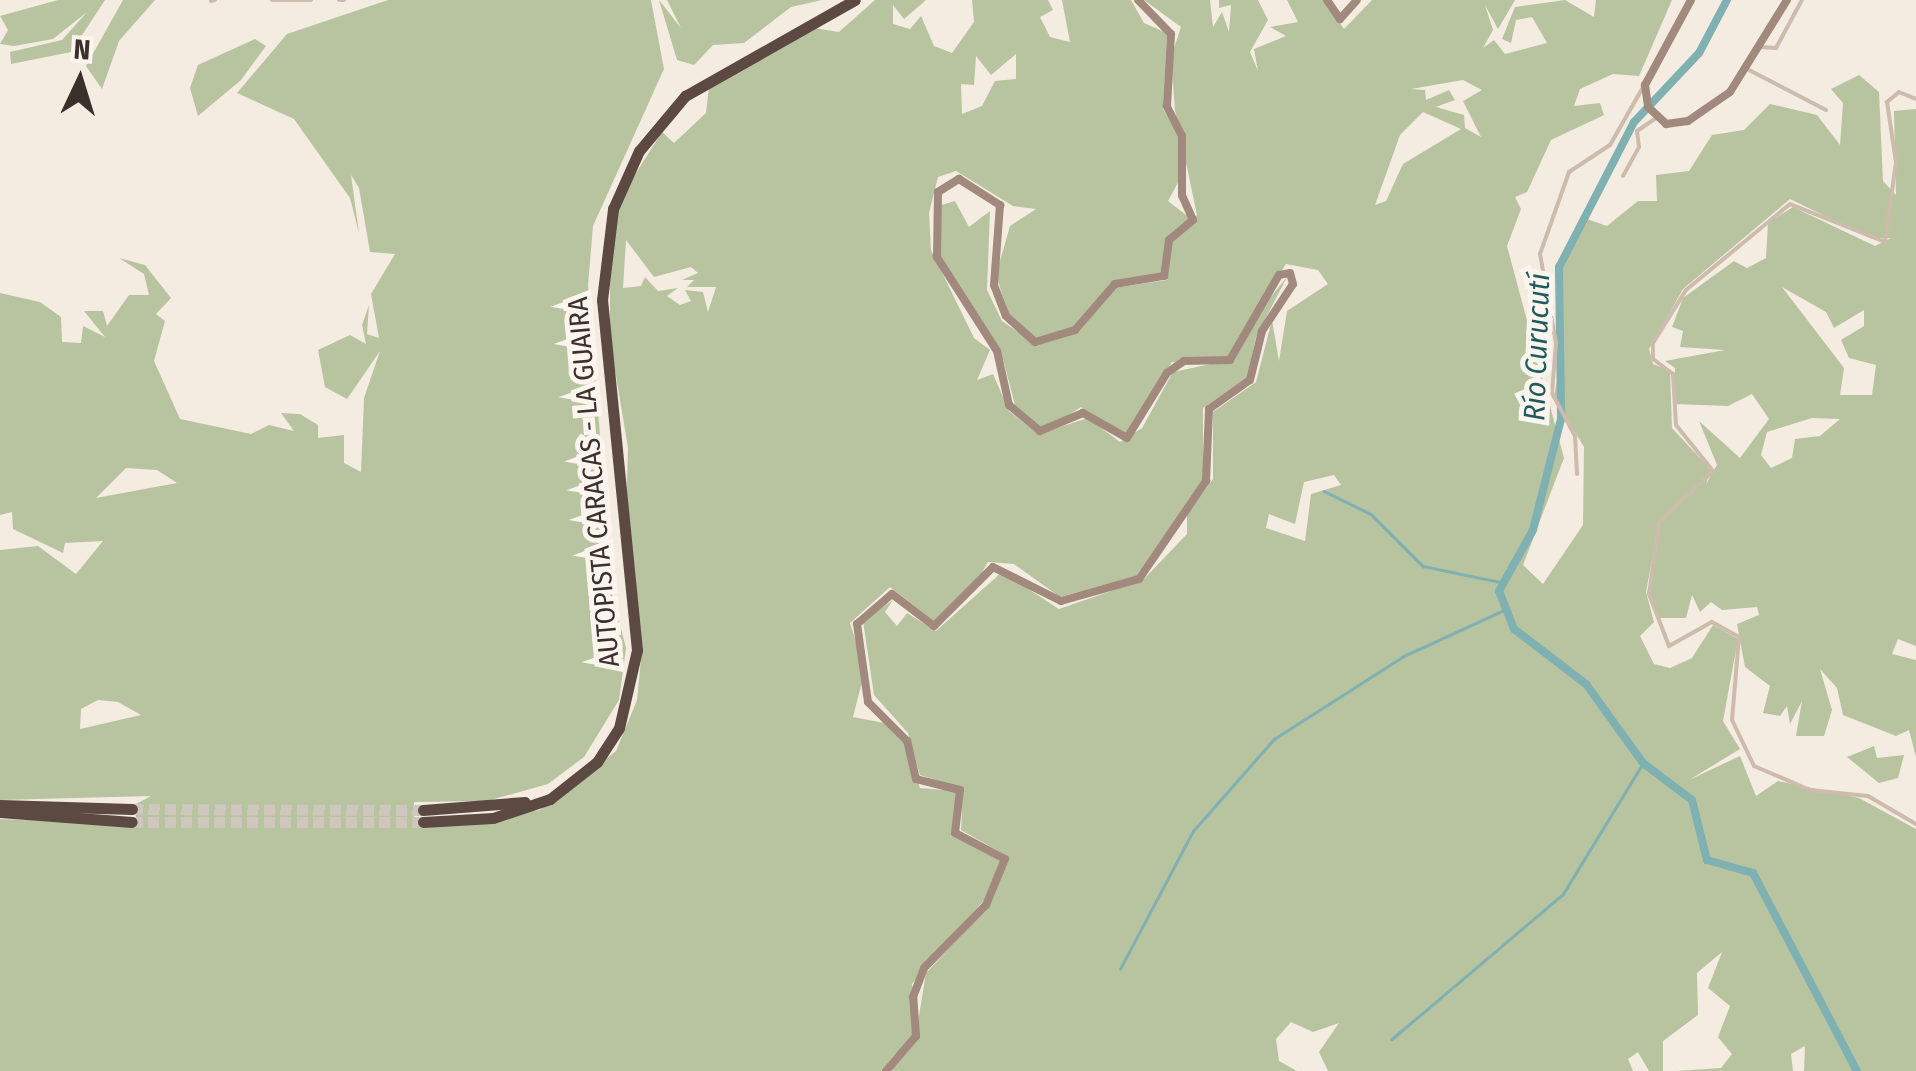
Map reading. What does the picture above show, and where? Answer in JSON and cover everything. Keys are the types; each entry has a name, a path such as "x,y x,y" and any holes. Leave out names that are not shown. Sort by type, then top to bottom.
{"highway":[{"name":"AUTOPISTA CARACAS - LA GUAIRA","path":"842,0 681,91 634,148 607,206 596,300 631,650 614,726 580,770 536,798 423,816 493,818 550,799 597,762 619,728 638,650 602,300 613,208 639,152 685,96 855,0"},
{"path":"0,809 132,815"}],"main road":[{"path":"886,1071 916,1036 913,997 924,968 986,905 1005,859 954,831 960,790 916,779 907,741 868,702 857,624 892,594 934,626 993,567 1061,602 1139,579 1206,481 1209,409 1250,380 1262,331 1294,284 1292,274 1279,274 1227,362 1172,368 1127,438 1084,413 1040,431 1009,406 997,350 936,253 938,192 960,179 1000,205 994,285 1006,316 1035,342 1075,330 1116,284 1164,276 1168,240 1193,220 1182,194 1182,136 1167,106 1172,34 1138,0"},
{"path":"1327,0 1340,19 1357,0"},
{"path":"1691,0 1645,90 1653,114 1676,124 1710,110 1747,69 1787,0"}],"street":[{"path":"272,0 311,0"},
{"path":"1760,47 1774,49 1802,0"},
{"path":"1747,69 1826,110"},
{"path":"1577,474 1575,436 1552,393 1556,344 1540,254 1569,172 1610,145 1645,90"},
{"path":"1916,99 1901,92 1887,102 1896,164 1885,242 1790,204 1686,290 1653,343 1653,359 1673,374 1676,425 1713,471 1659,524 1649,594 1669,646 1712,622 1739,637 1732,720 1754,766 1810,790 1868,796 1916,824"},
{"path":"1622,176 1640,147 1637,131 1653,114"}],"green space":[{"path":"58,0 105,0 71,52 11,64 10,52 62,40 87,12 53,39 14,46 0,44 8,30 0,16"},
{"path":"123,0 155,0 119,41 102,89 86,66"},
{"path":"388,0 651,0 664,69 593,226 588,285 606,510 599,544 626,648 619,700 584,757 548,784 487,801 414,802 414,825 428,827 540,810 616,751 637,700 642,649 625,546 628,448 610,340 610,236 622,195 662,132 674,143 706,113 709,87 813,28 839,32 875,0 926,0 904,19 893,5 893,24 910,29 921,16 934,46 952,53 974,22 972,0 1048,0 1053,10 1040,17 1050,37 1070,42 1062,0 1131,0 1144,23 1167,33 1163,109 1179,135 1181,177 1168,201 1190,218 1167,237 1160,274 1112,282 1075,326 1036,338 1010,318 996,275 1010,226 1036,209 1013,206 956,171 938,177 929,213 931,250 974,338 990,350 977,380 993,374 1009,411 1038,434 1088,418 1120,442 1142,428 1173,372 1211,364 1172,362 1126,435 1081,407 1050,428 1036,426 1015,405 1003,359 940,259 938,206 955,201 969,227 990,211 987,290 1002,321 1037,345 1076,333 1115,288 1167,280 1170,243 1197,215 1175,110 1171,57 1181,27 1144,0 1210,0 1213,27 1222,12 1229,32 1231,5 1219,8 1219,0 1258,0 1268,20 1250,52 1258,71 1254,49 1286,36 1270,27 1298,22 1287,0 1324,0 1344,29 1372,0 1515,0 1498,29 1485,5 1493,30 1483,48 1494,40 1505,54 1547,43 1532,17 1516,20 1511,43 1502,39 1515,7 1565,0 1594,17 1596,0 1672,0 1639,76 1613,74 1580,89 1574,106 1600,103 1604,115 1551,140 1527,192 1515,197 1521,209 1507,246 1564,458 1523,565 1543,584 1583,525 1584,447 1554,397 1564,342 1555,274 1581,217 1607,226 1638,201 1657,201 1656,175 1689,171 1712,135 1744,130 1770,104 1817,115 1840,145 1843,103 1831,89 1859,75 1879,92 1883,181 1896,195 1894,111 1916,109 1916,646 1898,639 1892,654 1916,660 1916,757 1909,730 1896,736 1843,715 1837,688 1820,669 1832,710 1824,736 1796,736 1802,701 1790,724 1787,706 1780,716 1763,713 1770,686 1745,667 1737,624 1759,615 1757,607 1722,610 1711,602 1700,612 1692,595 1686,618 1658,618 1650,595 1658,528 1646,592 1654,622 1640,636 1654,664 1670,668 1692,658 1713,625 1738,639 1723,721 1740,749 1689,780 1740,756 1756,796 1778,781 1859,798 1916,829 1916,1071 1804,1071 1805,1046 1791,1054 1793,1071 1676,1071 1721,1068 1732,1054 1718,1037 1730,1006 1708,988 1722,952 1697,973 1698,1015 1663,1041 1663,1071 1649,1071 1638,1052 1628,1059 1633,1071 1328,1071 1319,1052 1339,1023 1313,1032 1291,1022 1276,1039 1279,1061 1297,1071 892,1071 895,1054 881,1071 0,1071 0,819 136,824 136,804 151,796 0,800 0,550 38,546 76,574 103,541 65,543 63,553 13,529 12,512 0,515 0,293 40,302 61,317 62,342 81,343 83,326 105,337 84,311 103,311 107,326 129,295 149,295 144,274 119,258 145,265 171,298 156,314 165,321 154,361 180,419 251,434 269,425 294,431 281,413 300,414 318,425 318,438 344,435 344,463 361,472 364,398 380,351 347,399 325,387 318,350 350,335 366,344 362,325 369,305 367,334 379,338 371,294 395,254 370,252 359,188 351,175 359,233 350,198 294,119 237,93 287,34","holes":["1016,54 1016,79 995,81 982,106 962,114 961,84 974,85 976,56 991,75","1463,80 1482,90 1463,101 1481,137 1465,128 1464,115 1436,107 1455,100 1449,90 1426,100 1425,90 1411,89","1423,112 1461,129 1403,164 1386,201 1375,205 1400,135","1790,199 1872,239 1891,238 1875,246 1793,207 1768,223 1766,258 1747,268 1734,261 1683,298 1672,327 1683,331 1680,347 1725,350 1665,361 1675,368 1674,404 1728,406 1752,394 1769,419 1740,458 1699,421 1717,465 1706,484 1711,470 1672,428 1670,371 1653,364 1649,349 1683,289","626,240 654,277 691,267 698,273 682,280 694,280 687,287 716,287 708,312 703,292 685,290 691,301 680,305 667,296 678,288 658,291 645,277 641,286 623,288","1286,264 1318,270 1328,284 1287,311 1279,361 1272,320 1256,382 1213,412 1213,479 1187,514 1187,534 1143,580 1059,609 1002,572 936,631 907,613 897,626 885,612 893,600 863,621 874,695 908,733 920,775 963,789 961,830 1009,857 985,910 926,973 918,1022 912,984 984,900 1002,857 952,836 957,791 920,788 905,744 884,723 853,717 865,670 850,623 890,587 935,622 971,592 988,562 1014,564 1060,597 1136,576 1203,480 1203,408 1248,377 1256,337 1287,277 1241,333","1782,287 1826,312 1834,328 1864,310 1864,326 1841,340 1849,358 1876,365 1872,395 1840,395 1844,368","1812,418 1840,419 1820,436 1795,439 1792,458 1771,468 1761,455 1767,432","126,468 157,470 177,483 96,498","1334,475 1341,485 1311,494 1305,541 1266,528 1269,514 1295,524 1304,482","98,700 118,702 141,715 80,729 81,709"]},
{"path":"659,0 681,28 667,0 822,0 791,7 744,43 713,45 694,65 677,60"},
{"path":"255,39 266,46 241,80 198,116 190,88 198,65"},
{"path":"1874,746 1877,758 1904,755 1898,778 1879,783 1847,757"}],"waterway":[{"name":"Río Curucutí","path":"1727,0 1699,53 1634,122 1559,267 1561,419 1533,530 1499,591 1514,629 1586,684 1643,763 1692,800 1707,860 1753,873 1857,1071"},
{"path":"1324,491 1371,514 1423,566 1500,582"},
{"path":"1120,969 1193,831 1274,739 1404,656 1504,610"},
{"path":"1402,1031 1392,1039 1563,894 1643,763"}],"tunnel":[{"path":"132,809 423,810"},
{"path":"132,822 423,822"}]}
